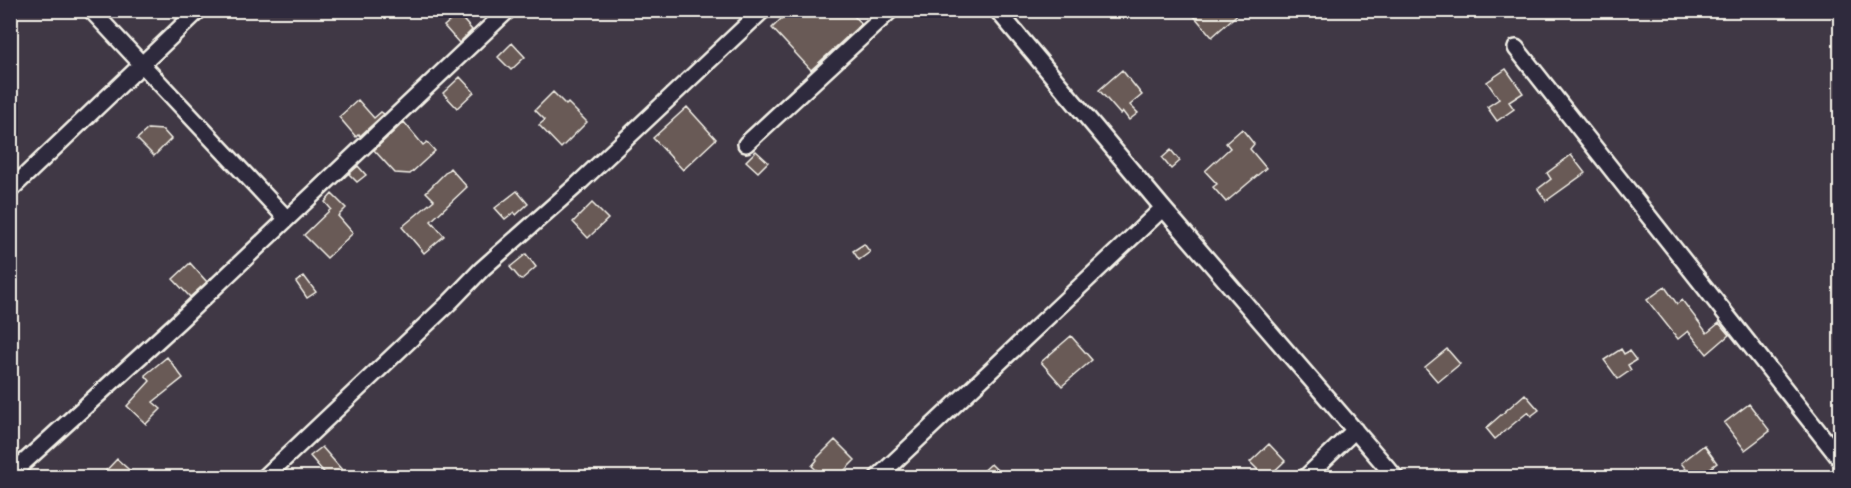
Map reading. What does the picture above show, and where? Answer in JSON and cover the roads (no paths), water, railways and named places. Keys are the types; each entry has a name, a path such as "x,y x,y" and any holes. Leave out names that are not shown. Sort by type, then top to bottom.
{"street":[{"path":"91,10 286,219"},
{"path":"10,190 199,10"},
{"path":"10,475 508,10"},
{"path":"264,477 482,269 764,10"},
{"path":"746,144 891,10"},
{"path":"998,10 1163,208 1396,477"},
{"path":"1516,48 1840,459"},
{"path":"877,477 1163,208"},
{"path":"1305,477 1355,430"}]}
